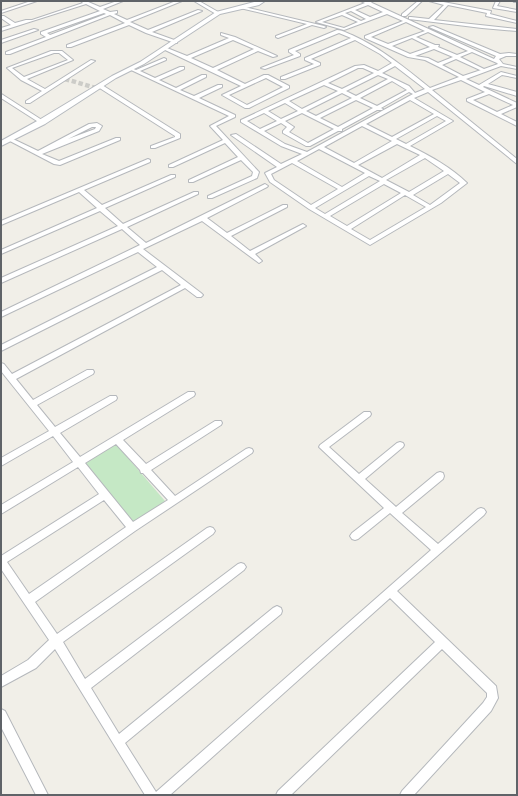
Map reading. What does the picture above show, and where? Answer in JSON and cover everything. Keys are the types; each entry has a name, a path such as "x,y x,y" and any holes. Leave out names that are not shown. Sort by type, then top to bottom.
{"street":[{"path":"1,16 35,1"},
{"path":"24,22 27,18 76,1"},
{"path":"100,8 112,1"},
{"path":"43,33 100,8 121,1"},
{"path":"138,11 166,1"},
{"path":"69,46 180,1"},
{"path":"196,1 218,13"},
{"path":"134,70 165,49 173,41 218,13 262,1"},
{"path":"363,1 387,12 418,21 500,56 516,54"},
{"path":"515,69 412,24 404,15 374,1 318,22 341,30 369,45 428,89 517,162"},
{"path":"404,15 420,1"},
{"path":"430,1 489,12"},
{"path":"489,12 498,1"},
{"path":"1,30 87,2 113,13 148,32 173,41"},
{"path":"430,21 447,4"},
{"path":"241,7 367,37 410,56 438,64 460,77 481,85 517,94"},
{"path":"494,7 517,11"},
{"path":"351,10 370,19"},
{"path":"148,32 200,11"},
{"path":"282,78 318,64 290,51 387,12"},
{"path":"489,12 488,15 517,22"},
{"path":"8,53 113,13"},
{"path":"342,13 361,22"},
{"path":"1,16 15,25"},
{"path":"367,37 408,19 517,30"},
{"path":"412,24 418,21"},
{"path":"24,22 50,37"},
{"path":"128,22 153,30 167,36 173,41"},
{"path":"278,38 311,24"},
{"path":"1,42 36,30"},
{"path":"388,46 428,31"},
{"path":"223,34 275,56"},
{"path":"413,36 482,69"},
{"path":"187,58 233,38"},
{"path":"307,59 355,38"},
{"path":"410,56 449,41"},
{"path":"165,49 245,86"},
{"path":"213,70 258,49"},
{"path":"438,64 471,51"},
{"path":"45,92 23,79 9,68 53,52 60,52 71,60 85,66"},
{"path":"263,68 298,55"},
{"path":"499,63 496,59 500,56"},
{"path":"1,144 11,140 42,122 114,77 164,59"},
{"path":"23,79 71,60"},
{"path":"28,102 93,61"},
{"path":"361,124 425,155 464,183 430,207 370,243 311,208 272,181 269,178 268,173 307,154 344,133 415,95 499,63"},
{"path":"460,77 499,63"},
{"path":"261,131 342,92 395,64"},
{"path":"307,154 283,145 243,121 360,66 392,79 410,90 415,95"},
{"path":"156,80 182,68"},
{"path":"508,74 515,69"},
{"path":"134,70 233,116 212,126 256,172 256,177 210,197"},
{"path":"481,85 501,73 517,77"},
{"path":"176,90 204,76"},
{"path":"266,76 287,87 247,107 226,95 245,86 266,76"},
{"path":"316,118 392,79"},
{"path":"324,83 385,112"},
{"path":"481,85 488,92 517,105"},
{"path":"100,86 178,135 177,138 153,147"},
{"path":"195,98 220,86"},
{"path":"308,145 410,90"},
{"path":"488,92 469,100 517,124"},
{"path":"1,96 42,122"},
{"path":"406,146 450,121 410,98"},
{"path":"285,101 344,133"},
{"path":"496,114 517,105"},
{"path":"264,111 291,127 285,132 308,145 318,148 354,165 430,207"},
{"path":"354,165 437,114"},
{"path":"90,125 99,126 97,130 39,153 90,125"},
{"path":"234,136 281,167"},
{"path":"11,140 56,163 64,162 118,139"},
{"path":"171,166 226,141"},
{"path":"326,216 425,155"},
{"path":"191,181 242,157"},
{"path":"1,223 148,161"},
{"path":"292,161 342,189"},
{"path":"347,229 448,171"},
{"path":"311,208 369,173"},
{"path":"1,252 173,176"},
{"path":"1,314 203,218 265,186"},
{"path":"80,190 122,227 162,267 199,295"},
{"path":"1,282 196,193"},
{"path":"226,236 285,206"},
{"path":"203,218 259,261"},
{"path":"250,254 303,226"},
{"path":"1,348 162,267"},
{"path":"11,378 186,285"},
{"path":"1,366 132,528"},
{"path":"32,404 90,372"},
{"path":"1,510 191,394"},
{"path":"1,462 113,398"},
{"path":"367,414 323,447 438,550"},
{"path":"144,470 218,423"},
{"path":"117,439 174,501"},
{"path":"359,479 400,445"},
{"path":"28,601 132,528 249,451"},
{"path":"355,536 440,476"},
{"path":"105,495 1,561 56,641 152,795"},
{"path":"161,795 481,512"},
{"path":"1,682 32,664 56,641 210,531"},
{"path":"84,687 241,567"},
{"path":"390,591 492,690 493,698 487,707 406,795"},
{"path":"118,742 277,610"},
{"path":"282,795 442,642"},
{"path":"1,714 42,795"}],"green space":[{"path":"116,444 165,501 134,523 84,463"}],"tunnel":[{"path":"65,79 96,88"}]}
